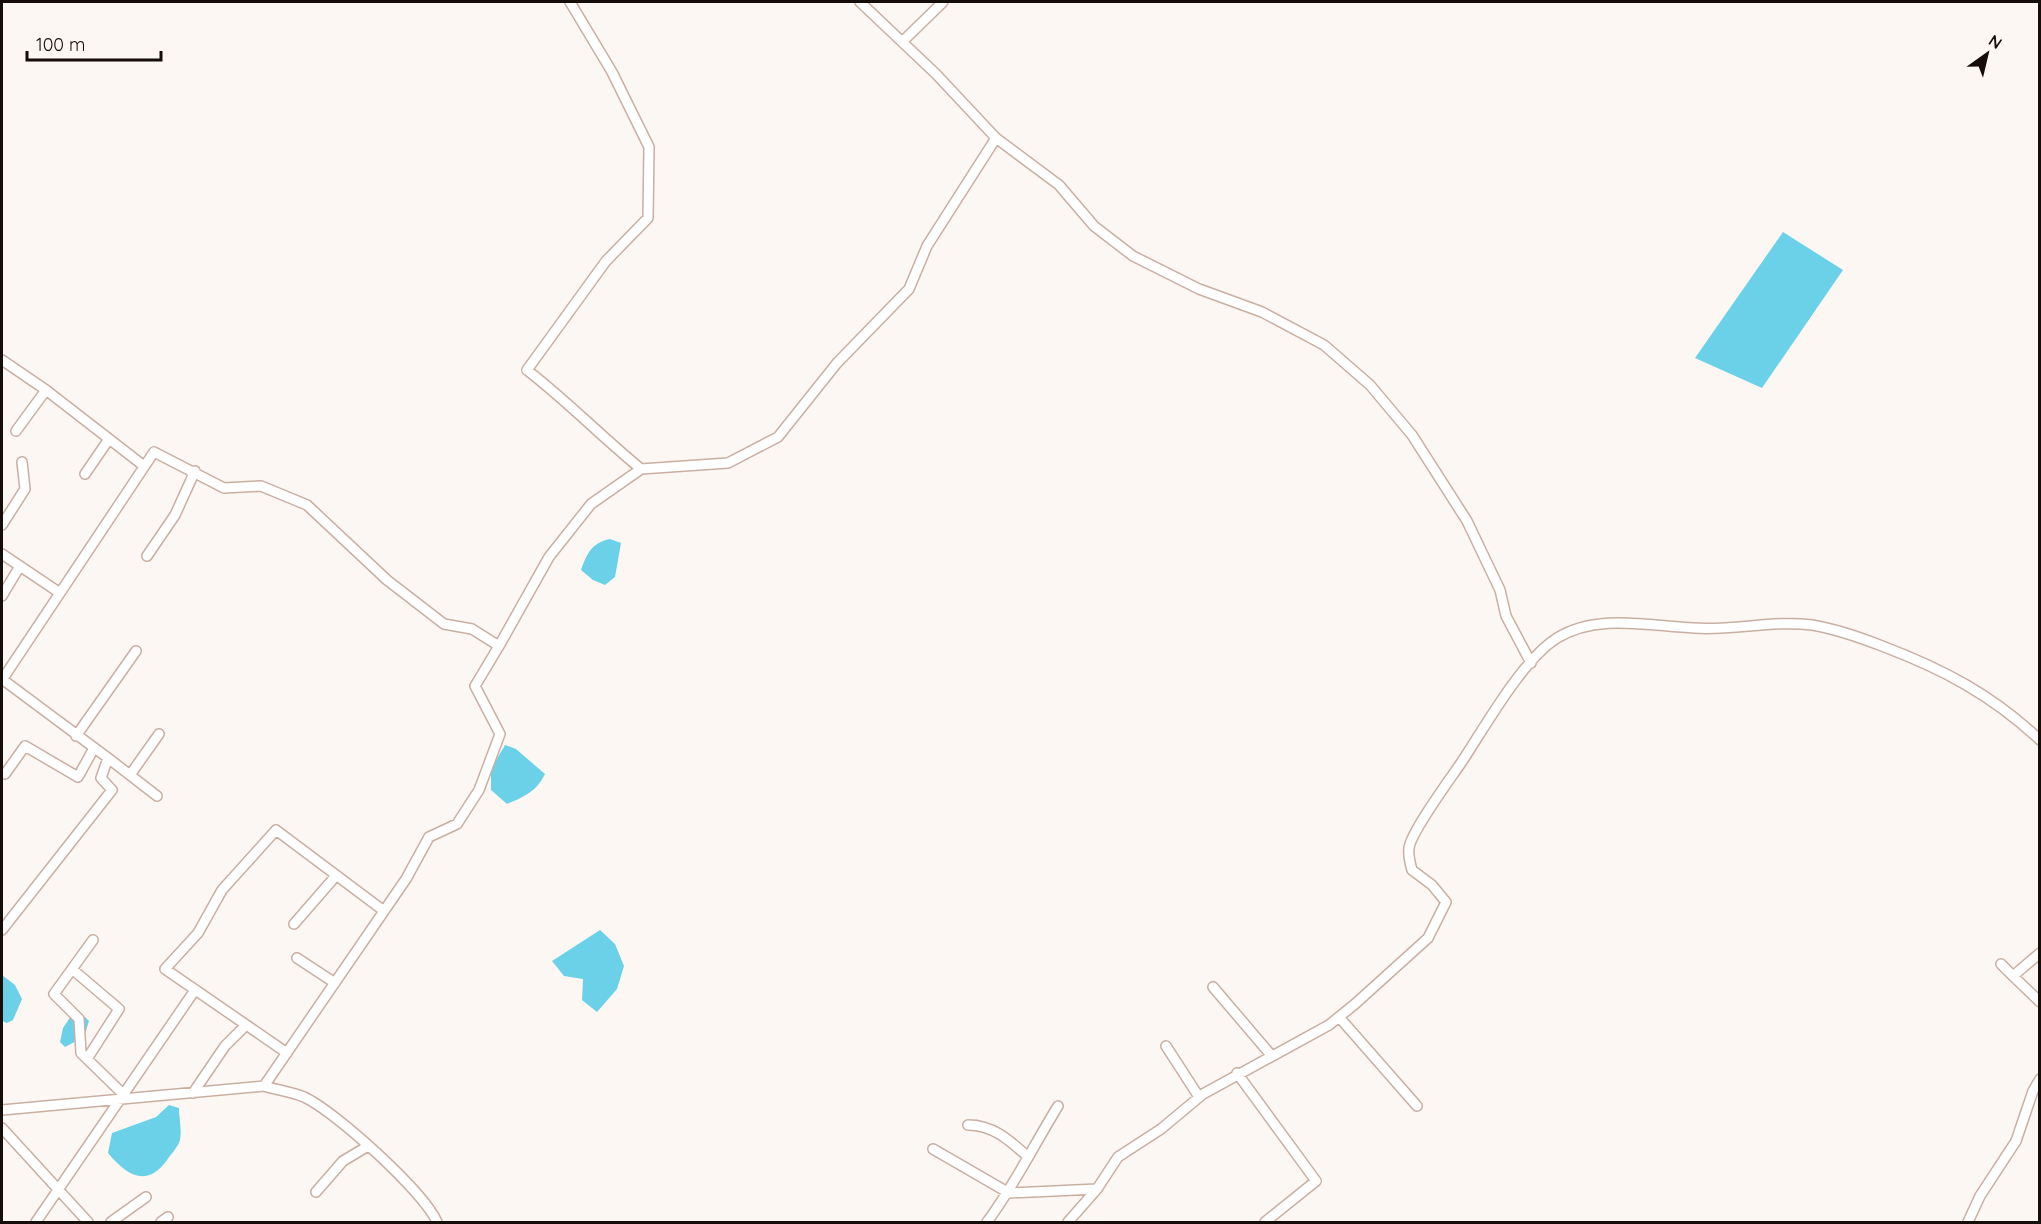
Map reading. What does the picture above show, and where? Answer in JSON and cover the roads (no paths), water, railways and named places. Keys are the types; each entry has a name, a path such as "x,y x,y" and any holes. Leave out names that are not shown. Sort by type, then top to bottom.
{"street":[{"path":"570,2 612,72 649,147 648,218 606,261 527,370 560,395 605,440 641,469"},
{"path":"860,2 996,138 1059,185 1094,226 1133,256 1199,289 1262,312 1324,345 1370,385 1412,435 1467,521 1500,590 1506,616 1531,663"},
{"path":"902,42 943,2"},
{"path":"264,1086 406,879 429,837 457,824 479,790 500,734 475,686 549,557 591,504 641,469 728,463 778,437 837,363 909,289 927,246 996,138"},
{"path":"2,360 46,390 144,466"},
{"path":"16,431 46,390"},
{"path":"85,474 110,439"},
{"path":"157,796 2,680 154,452 195,471 224,488 261,486 307,505 387,580 444,624 472,628 499,646"},
{"path":"2,525 25,489 22,462"},
{"path":"147,556 175,515 195,471"},
{"path":"3,559 20,566 60,593"},
{"path":"2,596 20,566"},
{"path":"1068,1222 1097,1189 1118,1157 1161,1129 1199,1097 1237,1073 1329,1025 1428,938 1446,902 1432,885 1412,870 1409,846 1437,798 1531,663 1556,638 1583,625 1602,622 1704,629 1763,624 1811,625 1861,638 1963,681 2014,716 2040,740"},
{"path":"76,736 136,651"},
{"path":"130,775 159,734"},
{"path":"5,774 25,746 78,777 94,748"},
{"path":"2,930 112,790 101,778 108,758"},
{"path":"287,1053 165,969 198,933 222,890 276,830 384,911"},
{"path":"294,924 334,878"},
{"path":"93,940 54,994 79,1019 81,1053 123,1097"},
{"path":"2013,976 2040,953"},
{"path":"297,958 335,983"},
{"path":"2001,964 2040,1002"},
{"path":"72,969 119,1009 87,1059"},
{"path":"1213,987 1271,1055"},
{"path":"36,1222 195,990"},
{"path":"1339,1017 1417,1107"},
{"path":"193,1093 225,1046 246,1025"},
{"path":"1166,1046 1199,1097"},
{"path":"1237,1073 1316,1181 1269,1221"},
{"path":"1968,1222 1980,1196 2016,1141 2033,1090 2040,1079"},
{"path":"2,1110 123,1097 264,1086 303,1097 332,1114 368,1146 423,1202 437,1222"},
{"path":"987,1222 1008,1193 1027,1156 1058,1106"},
{"path":"968,1125 983,1125 996,1131 1027,1156"},
{"path":"2,1128 88,1222"},
{"path":"316,1192 343,1161 368,1146"},
{"path":"933,1149 1008,1193 1097,1189"},
{"path":"111,1222 146,1197"}],"water":[{"path":"1783,232 1843,270 1762,388 1695,358"},
{"path":"610,539 621,543 615,577 605,585 593,580 581,570 594,546"},
{"path":"505,745 516,749 545,774 529,793 507,804 491,790 491,769"},
{"path":"600,930 615,944 624,966 617,989 597,1012 582,1000 583,979 564,976 552,961"},
{"path":"2,975 15,985 22,999 13,1020 7,1023 2,1021"},
{"path":"73,1013 79,1019 85,1017 89,1021 84,1037 65,1047 60,1042 63,1028"},
{"path":"169,1105 179,1108 181,1133 178,1145 167,1160 160,1169 145,1176 137,1176 122,1168 108,1153 112,1133 156,1117"}]}
